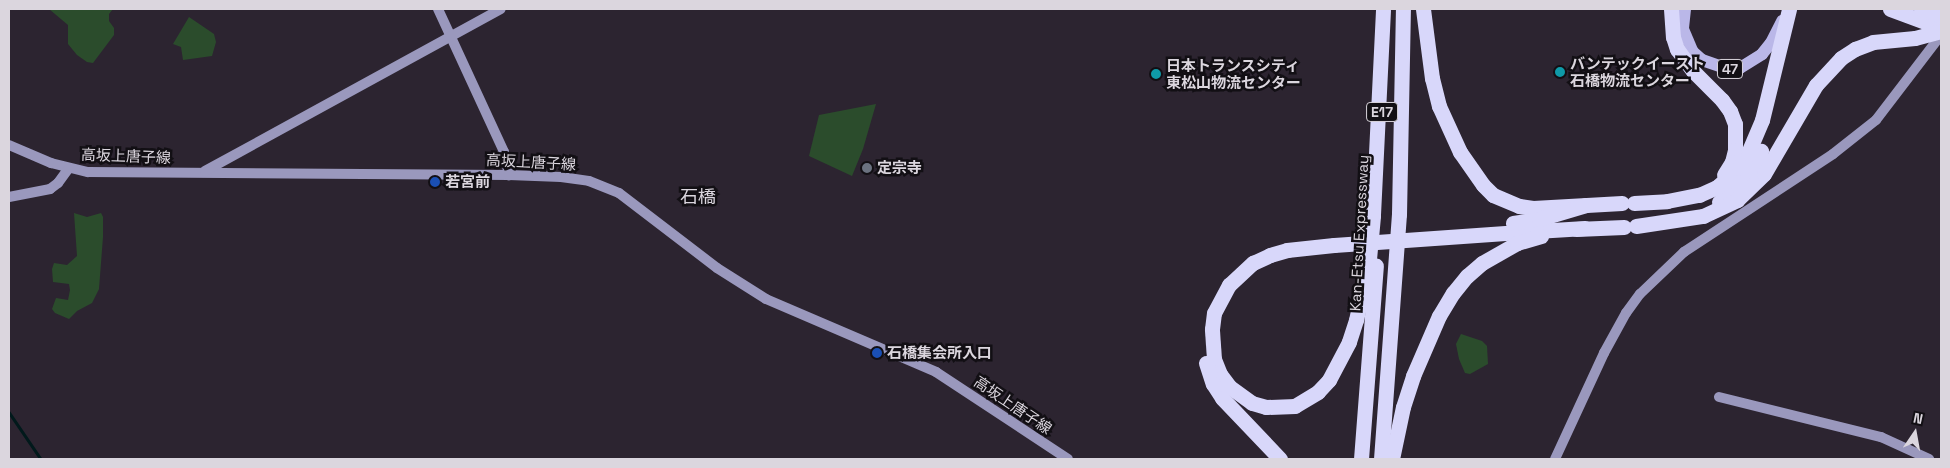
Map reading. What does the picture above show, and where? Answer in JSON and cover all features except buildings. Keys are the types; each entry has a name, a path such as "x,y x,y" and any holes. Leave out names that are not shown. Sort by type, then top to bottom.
{"highway":[{"name":"Kan-Etsu Expressway","path":"1361,459 1376,216 1383,9"},
{"name":"E17","path":"1381,459 1396,258 1403,9"},
{"path":"1423,9 1432,78 1439,106 1460,152 1483,186 1493,195 1519,206 1533,208 1667,201 1699,195 1717,187 1729,178 1748,153 1764,113 1788,9"},
{"path":"1671,9 1673,37 1677,49 1693,71 1722,100 1730,111 1735,124 1735,150 1727,171 1711,187 1699,195"},
{"path":"1684,220 1709,208 1724,198 1750,171 1759,154 1772,120 1799,9"},
{"path":"1890,9 1941,29"},
{"path":"1921,9 1941,16"},
{"path":"1372,259 1349,342 1332,375 1318,392 1295,406 1266,408 1252,403 1229,386 1220,374 1214,360 1212,329 1214,313 1220,299 1234,279 1254,263 1270,255 1287,250 1334,245 1630,226 1684,220 1722,208 1751,188 1774,158 1816,85 1841,58 1873,42 1915,38 1941,29"},
{"path":"1280,459 1222,398 1213,384 1204,355 1202,338 1206,308 1220,281 1243,258 1258,249 1291,240 1520,222 1539,219 1586,205"},
{"path":"1392,459 1403,408 1422,353 1439,316 1467,276 1482,262 1517,244 1559,232 1585,228"}],"main road":[{"name":"47","path":"1686,9 1683,29 1686,40 1693,52 1702,60 1728,69 1740,68 1762,54 1771,43 1788,9"}],"street":[{"path":"438,9 504,152 509,175"},
{"path":"202,172 227,161 501,9"},
{"path":"1555,459 1604,353 1626,313 1640,294 1684,252 1833,154 1876,120 1941,35"},
{"name":"高坂上唐子線","path":"9,145 27,154 68,168 108,173 509,175 573,178 589,182 619,194 717,268 760,296 936,372 1068,459"},
{"path":"9,197 50,189 58,183 68,168"},
{"path":"1719,397 1881,437 1929,459"}],"green space":[{"path":"49,9 113,9 109,14 109,21 114,28 114,35 93,63 87,62 77,55 68,44 68,25"},
{"path":"189,17 214,34 216,42 212,56 183,60 181,47 173,44"},
{"path":"876,104 863,149 852,176 809,156 819,115"},
{"path":"74,213 87,217 101,213 103,217 103,237 99,289 92,303 77,311 69,319 55,313 52,309 56,298 68,300 70,290 69,284 53,282 52,269 54,263 67,265 77,256"},
{"path":"1461,334 1482,341 1487,346 1488,364 1470,374 1465,373 1459,359 1456,344"}],"waterway":[{"path":"9,412 41,459"}],"place":[{"name":"バンテックイースト 石橋物流センター","path":"1560,72"},
{"name":"日本トランスシティ 東松山物流センター","path":"1156,74"},
{"name":"定宗寺","path":"867,168"},
{"name":"若宮前","path":"435,182"},
{"name":"石橋集会所入口","path":"877,353"}],"district":[{"name":"石橋","path":"698,197"}]}
